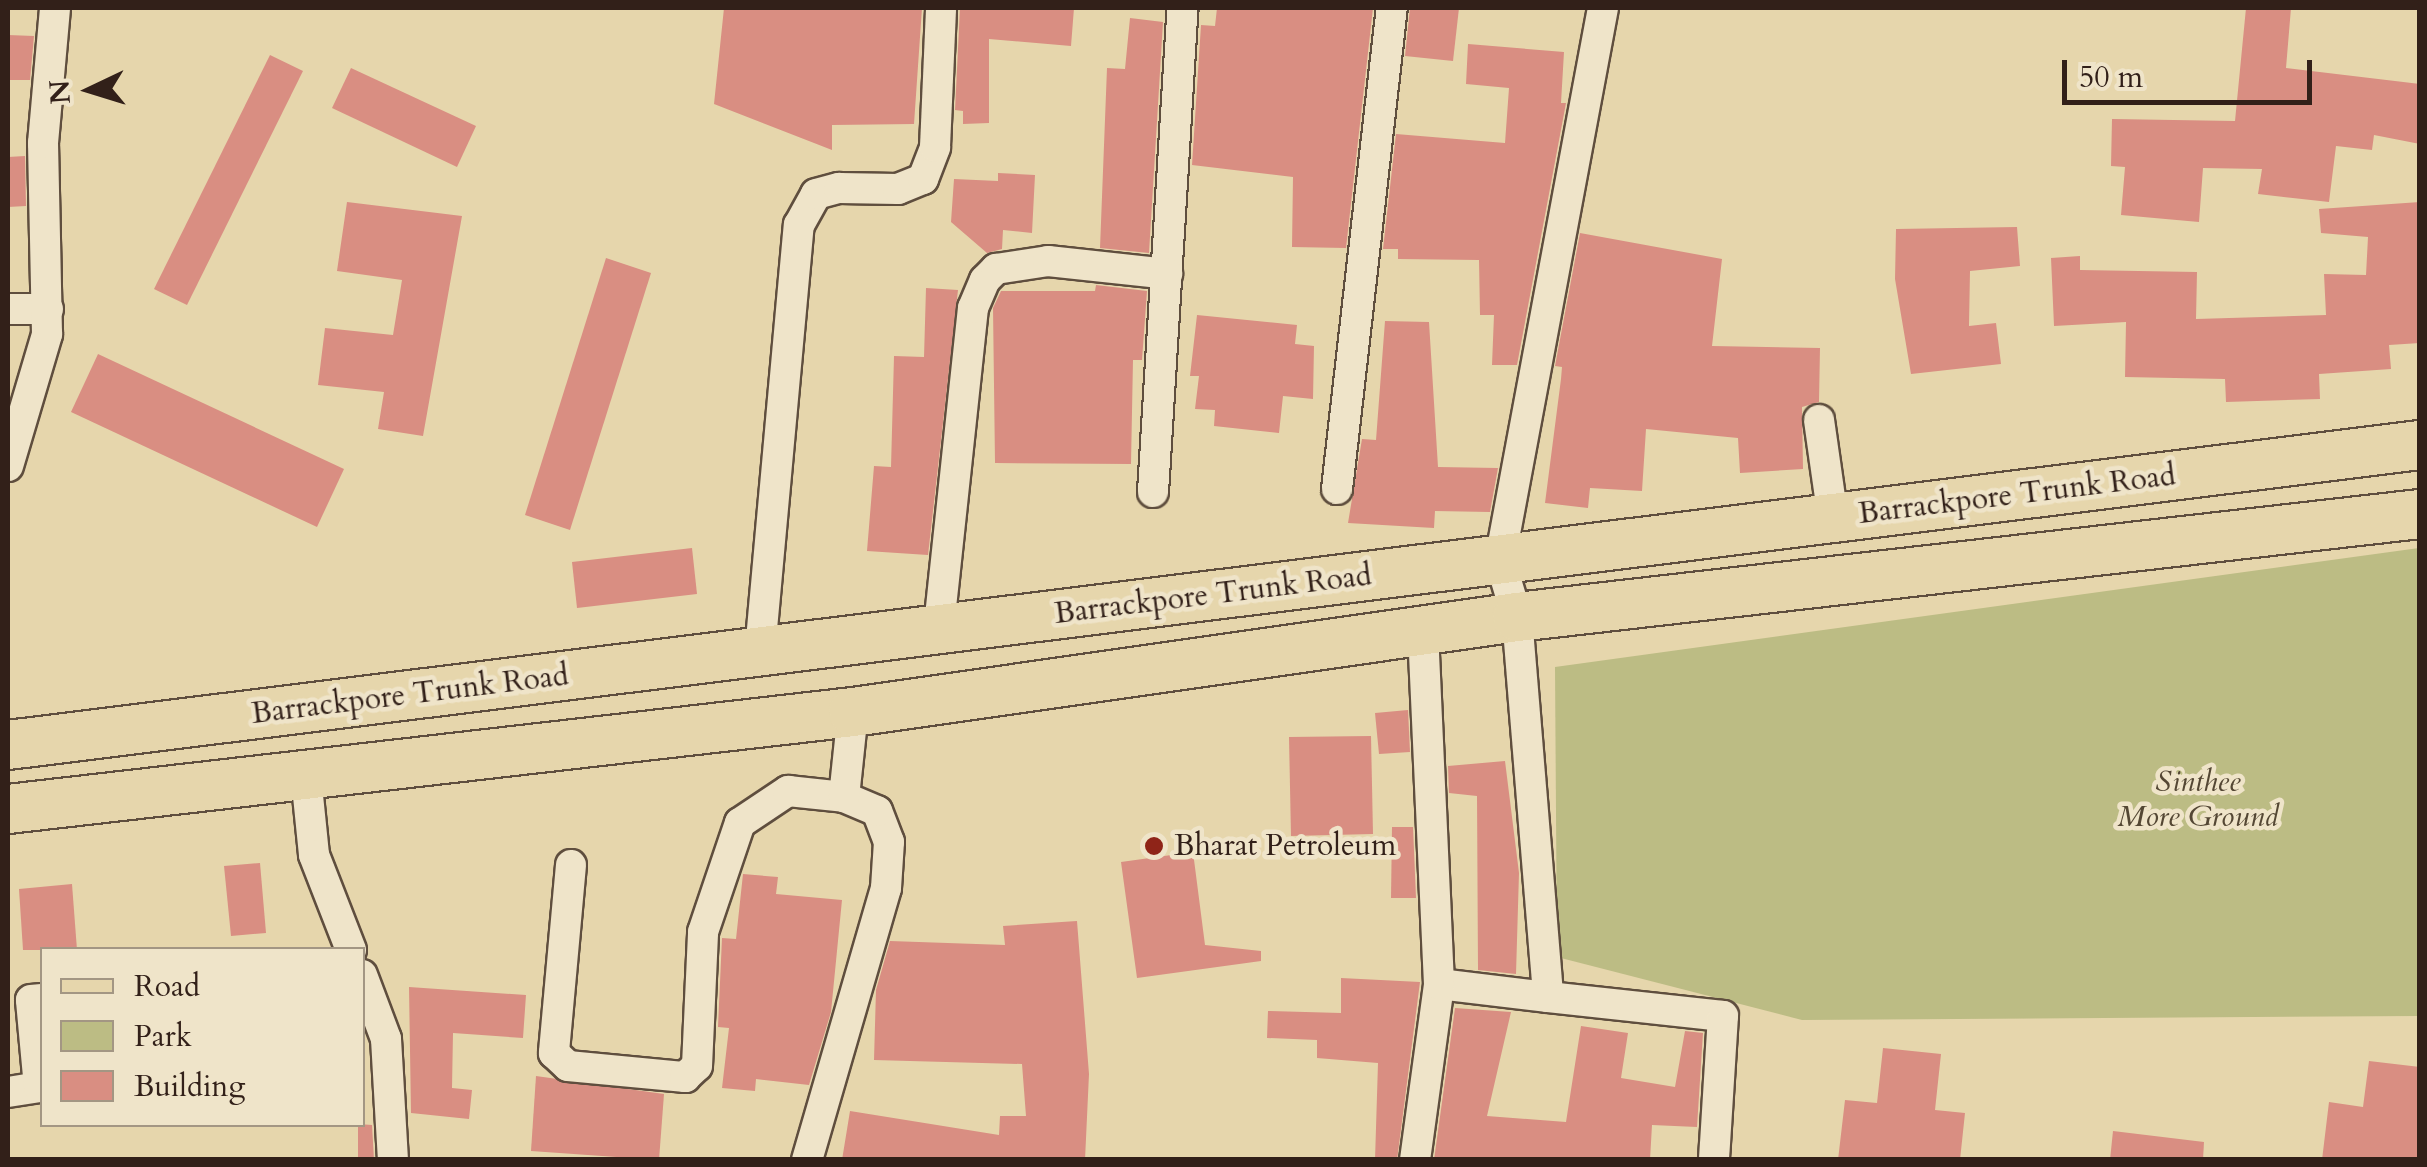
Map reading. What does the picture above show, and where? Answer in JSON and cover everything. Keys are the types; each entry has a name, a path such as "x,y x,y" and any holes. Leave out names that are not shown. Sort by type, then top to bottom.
{"main road":[{"name":"Barrackpore Trunk Road","path":"8,745 939,626 2420,446"},
{"path":"8,810 853,712 1517,617 2420,514"}],"street":[{"path":"9,457 40,364 48,309 43,142 55,8"},
{"path":"760,651 799,225 816,194 839,188 898,189 923,179 935,147 941,8"},
{"path":"1153,492 1182,8"},
{"path":"1337,489 1392,8"},
{"path":"1548,997 1517,617 1500,560 1603,8"},
{"path":"939,626 970,324 985,280 996,269 1048,262 1167,274"},
{"path":"8,309 48,309"},
{"path":"1819,420 1834,518"},
{"path":"1415,1160 1439,984 1423,632"},
{"path":"844,797 853,712"},
{"path":"306,776 314,855 350,947"},
{"path":"571,865 554,1053 568,1066 685,1077 697,1066 704,932 740,823 788,791 844,797 877,812 889,842 886,888 807,1160"},
{"path":"365,983 386,1039 393,1160"},
{"path":"1439,984 1723,1016 1714,1160"},
{"path":"8,1092 40,1087 30,1000 40,999"}],"green space":[{"name":"Sinthee More Ground","path":"2419,548 2419,1016 1802,1020 1557,957 1555,667"}],"building":[{"path":"724,8 922,8 914,124 832,125 832,150 714,104"},
{"path":"960,8 1074,8 1071,46 989,39 989,123 963,124 963,111 955,110"},
{"path":"1217,8 1373,8 1346,248 1292,247 1293,177 1192,165 1201,25 1215,26"},
{"path":"1410,8 1459,8 1453,61 1405,56"},
{"path":"2246,8 2291,8 2286,68 2420,84 2420,144 2374,135 2372,150 2336,146 2329,202 2258,194 2262,169 2203,168 2199,222 2121,215 2125,167 2111,166 2112,119 2235,121"},
{"path":"1130,18 1163,22 1149,253 1100,248 1107,68 1125,69"},
{"path":"8,35 34,36 30,80 8,80"},
{"path":"1468,44 1564,52 1561,103 1566,103 1517,365 1492,365 1494,315 1480,315 1479,260 1398,259 1398,249 1383,249 1396,134 1505,143 1509,88 1466,84"},
{"path":"270,55 303,71 187,305 154,289"},
{"path":"351,68 476,126 457,167 332,108"},
{"path":"25,156 26,206 8,207 8,157"},
{"path":"998,173 1035,175 1032,233 1003,230 1002,249 987,253 951,222 954,179 998,181"},
{"path":"347,202 462,216 423,436 378,429 384,392 318,385 325,328 393,335 402,280 337,271"},
{"path":"2420,202 2420,343 2389,345 2391,369 2319,374 2320,399 2226,402 2225,379 2125,377 2126,322 2054,326 2051,258 2080,256 2080,270 2197,272 2196,319 2326,315 2324,274 2366,275 2368,237 2321,233 2319,209"},
{"path":"2017,227 2020,266 1970,271 1969,326 1996,323 2001,364 1911,374 1895,279 1896,229"},
{"path":"1580,233 1722,259 1712,346 1820,348 1819,402 1802,407 1803,469 1740,473 1738,438 1646,429 1642,491 1590,488 1588,508 1545,503 1562,367 1555,366"},
{"path":"606,258 651,273 570,530 525,515"},
{"path":"1096,285 1147,291 1142,360 1133,360 1131,464 995,463 993,308 1001,291 1095,291"},
{"path":"926,288 958,290 928,555 867,551 874,466 891,467 894,356 924,357"},
{"path":"1197,315 1297,325 1295,344 1314,346 1313,399 1283,396 1279,433 1214,426 1215,410 1195,409 1199,376 1190,376"},
{"path":"1385,321 1429,322 1438,467 1498,468 1490,512 1435,511 1434,528 1348,523 1362,439 1376,440"},
{"path":"98,354 344,469 317,527 71,412"},
{"path":"692,548 697,594 577,608 572,562"},
{"path":"1408,710 1410,752 1379,754 1375,713"},
{"path":"1371,736 1373,834 1291,836 1289,737"},
{"path":"1505,761 1519,873 1516,974 1478,970 1477,796 1449,793 1448,766"},
{"path":"1392,827 1413,827 1416,898 1391,898"},
{"path":"1193,852 1205,945 1261,951 1261,961 1137,978 1121,862"},
{"path":"260,863 266,933 231,936 224,866"},
{"path":"743,874 778,877 776,894 842,900 831,1012 809,1085 756,1079 755,1091 722,1088 729,1028 718,1027 722,938 736,939"},
{"path":"72,884 77,947 23,950 19,889"},
{"path":"1077,921 1089,1074 1085,1160 842,1160 850,1111 999,1135 1000,1116 1026,1116 1022,1064 874,1060 876,990 890,941 1005,945 1003,926"},
{"path":"1341,978 1420,982 1397,1160 1375,1160 1378,1063 1317,1058 1317,1040 1267,1038 1268,1011 1341,1013"},
{"path":"409,987 526,995 523,1038 453,1033 452,1088 472,1090 469,1119 411,1113"},
{"path":"1455,1008 1511,1012 1487,1116 1566,1122 1581,1026 1628,1033 1621,1078 1675,1087 1685,1031 1703,1033 1697,1127 1652,1125 1650,1160 1434,1160"},
{"path":"1883,1048 1941,1054 1935,1110 1965,1113 1960,1160 1838,1160 1845,1100 1877,1103"},
{"path":"2369,1061 2420,1067 2420,1160 2322,1160 2329,1102 2363,1107"},
{"path":"536,1076 664,1094 659,1160 531,1151"},
{"path":"372,1125 374,1160 358,1160 358,1127"},
{"path":"2113,1131 2204,1142 2203,1160 2110,1160"}],"place":[{"name":"Bharat Petroleum","path":"1154,846"}]}
